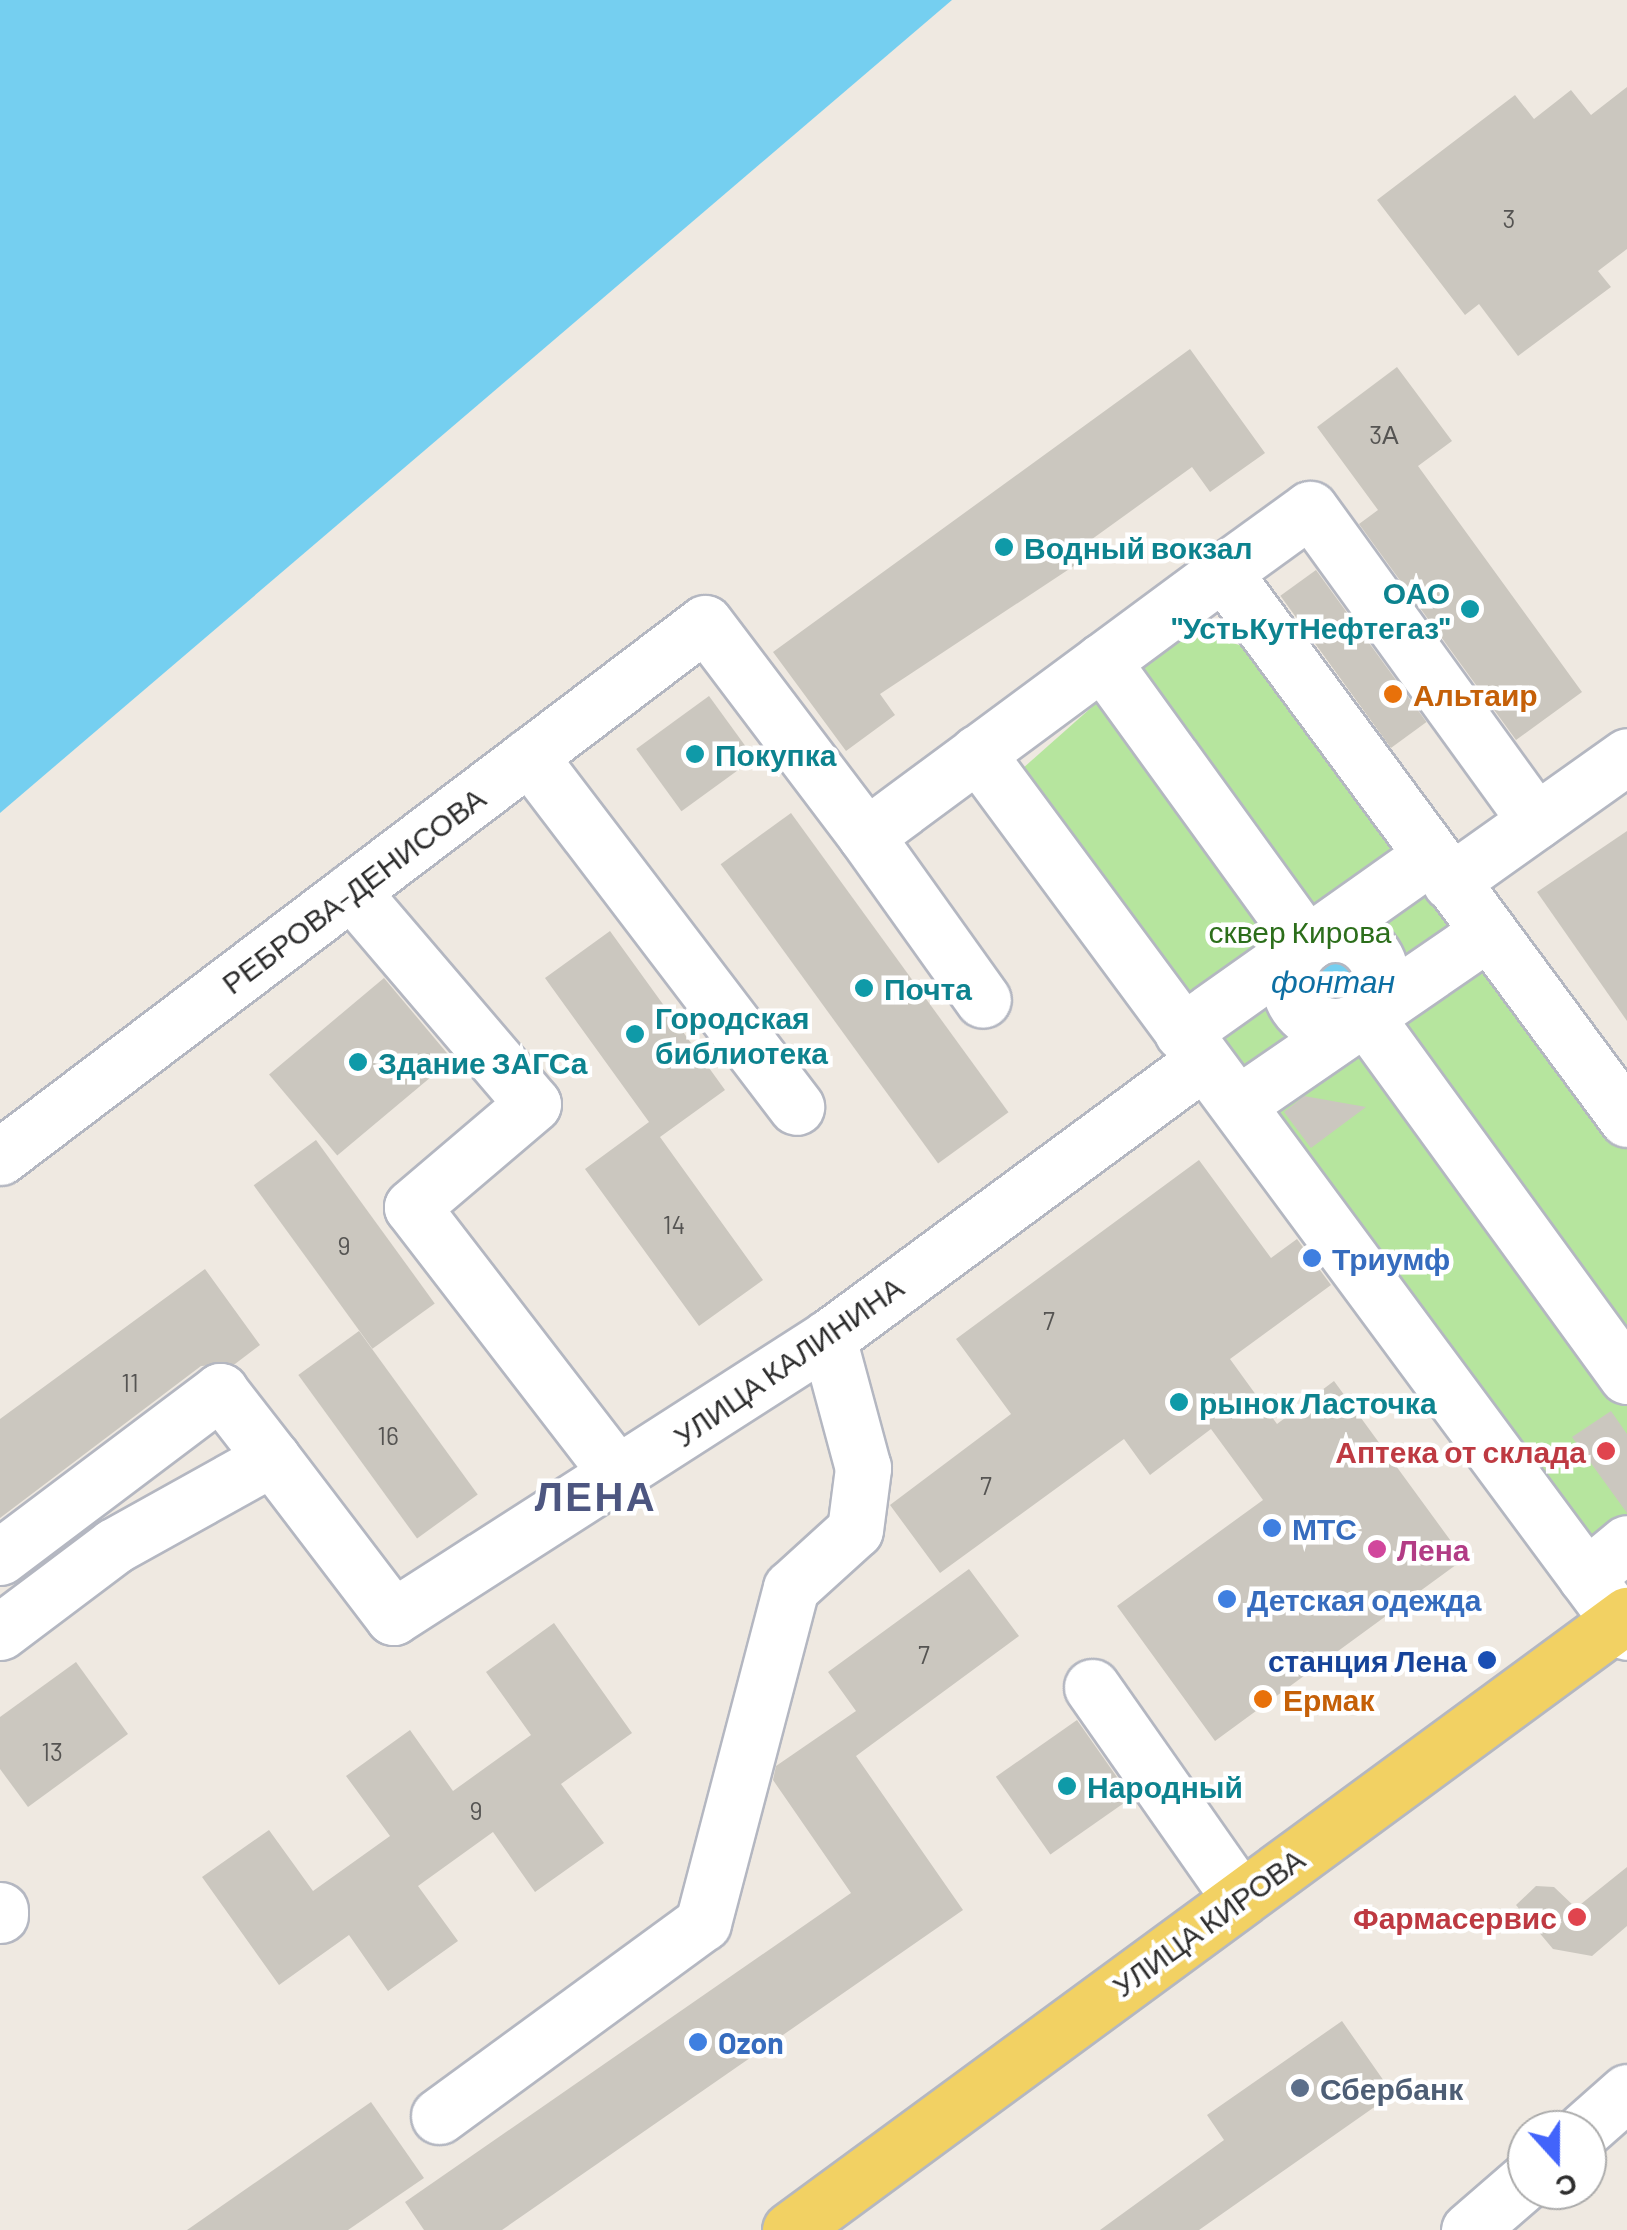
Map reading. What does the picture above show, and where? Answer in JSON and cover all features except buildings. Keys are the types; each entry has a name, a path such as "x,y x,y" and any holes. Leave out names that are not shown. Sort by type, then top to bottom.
{"main road":[{"name":"УЛИЦА КИРОВА","path":"790,2230 1240,1898 1624,1623"}],"street":[{"path":"983,1000 866,836 1310,509 1536,821"},
{"path":"1222,572 1627,1119"},
{"name":"РЕБРОВА-ДЕНИСОВА","path":"0,1156 706,622 866,836"},
{"path":"1102,661 1306,943 1289,970 1294,1003 1323,1026 1364,1016"},
{"path":"977,753 1238,1104 1606,1560 1624,1623"},
{"path":"529,756 796,1107"},
{"path":"1441,869 1536,821 1627,756"},
{"name":"УЛИЦА КАЛИНИНА","path":"272,1458 392,1617 618,1476 828,1338 1193,1046 1306,943 1441,869"},
{"path":"351,891 532,1104 412,1207 618,1476"},
{"path":"1238,1104 1488,932"},
{"path":"1364,1016 1627,1376"},
{"path":"439,2116 703,1923 791,1588 855,1530 863,1468 828,1338"},
{"path":"0,1558 220,1391 272,1458 114,1546 0,1632"},
{"path":"1092,1687 1240,1898"},
{"path":"1607,2110 1627,2092"},
{"path":"1469,2230 1507,2197"}],"green space":[{"name":"сквер Кирова","path":"1197,633 1250,648 1627,1143 1627,1574 1618,1580 1022,769 1154,652"}],"water":[{"path":"0,0 952,0 0,813"},
{"name":"фонтан","path":"1344,945 1364,961 1369,985 1326,1016 1316,1013 1296,984"}],"place":[{"name":"Водный вокзал","path":"1004,547"},
{"name":"ОАО \"УстьКутНефтегаз\"","path":"1470,609"},
{"name":"Альтаир","path":"1393,694"},
{"name":"Покупка","path":"695,754"},
{"name":"Почта","path":"864,988"},
{"name":"Городская библиотека","path":"635,1034"},
{"name":"Здание ЗАГСа","path":"358,1062"},
{"name":"Триумф","path":"1312,1258"},
{"name":"рынок Ласточка","path":"1179,1402"},
{"name":"Аптека от склада","path":"1606,1451"},
{"name":"МТС","path":"1272,1528"},
{"name":"Лена","path":"1377,1549"},
{"name":"Детская одежда","path":"1227,1599"},
{"name":"станция Лена","path":"1487,1660"},
{"name":"Ермак","path":"1263,1699"},
{"name":"Народный","path":"1067,1786"},
{"name":"Фармасервис","path":"1577,1917"},
{"name":"Ozon","path":"698,2042"},
{"name":"Сбербанк","path":"1300,2088"}],"district":[{"name":"ЛЕНА","path":"596,1495"}]}
